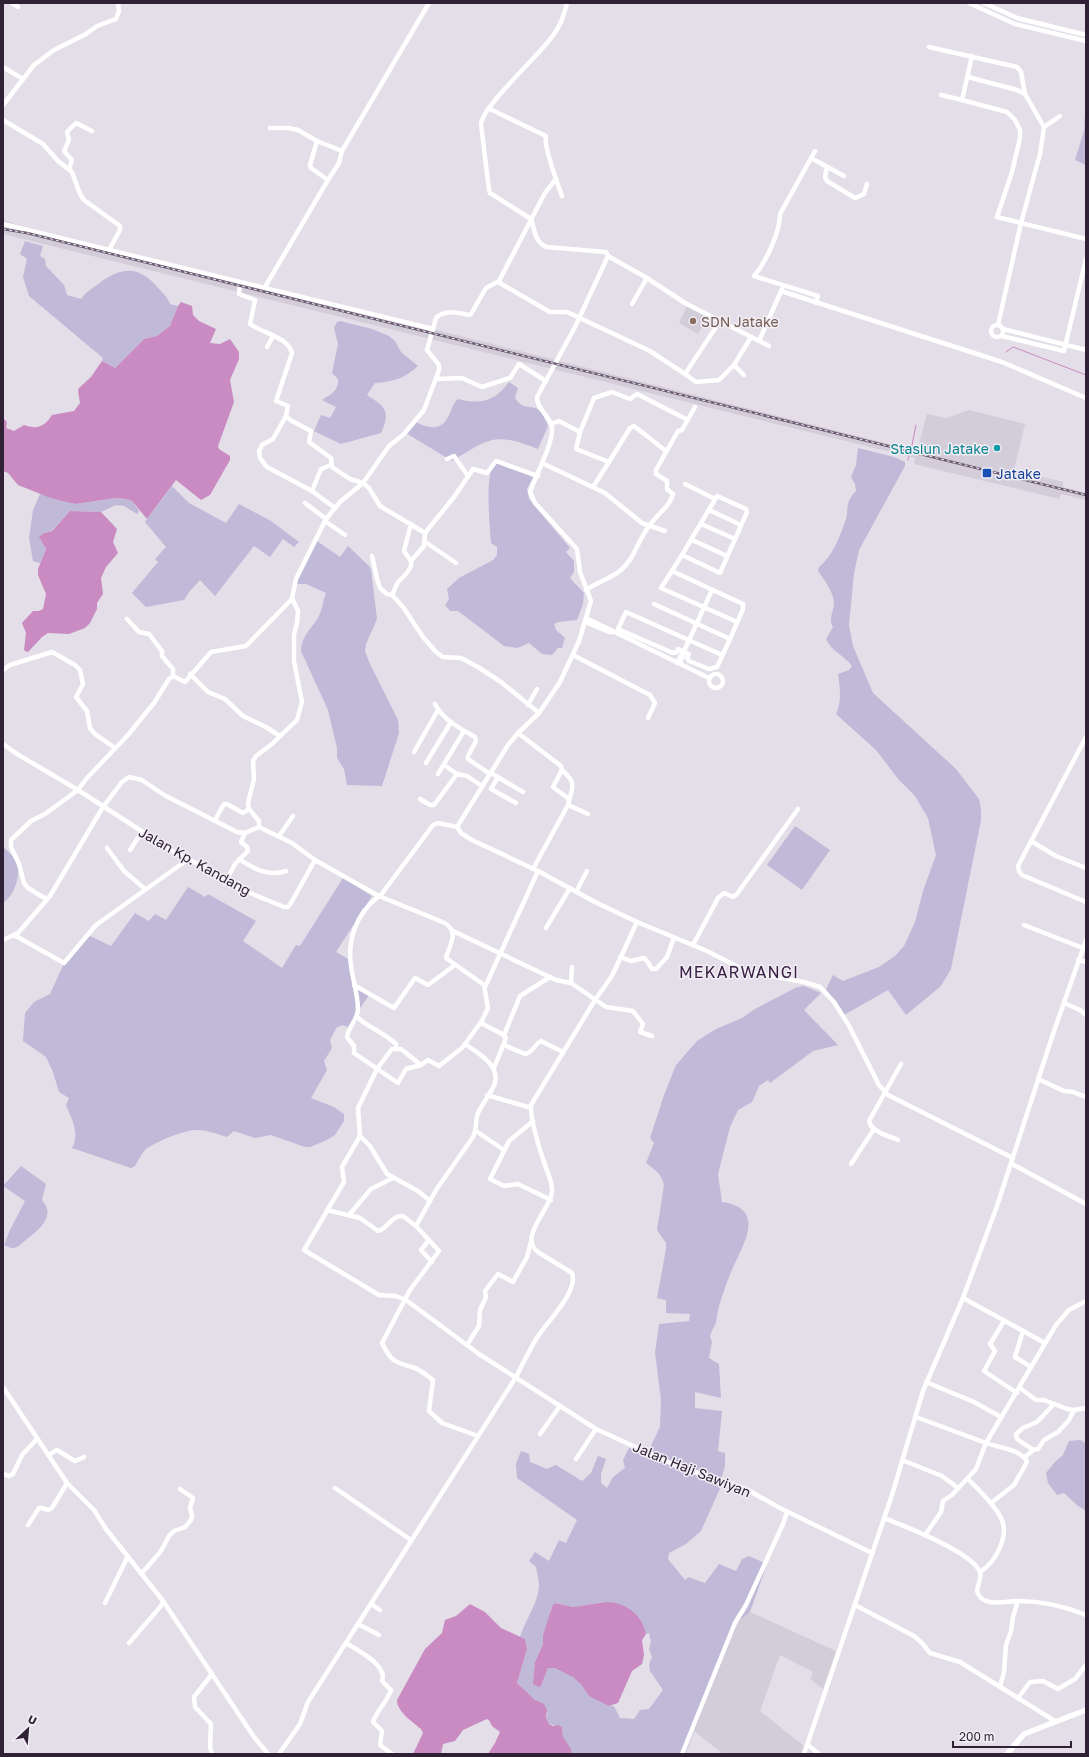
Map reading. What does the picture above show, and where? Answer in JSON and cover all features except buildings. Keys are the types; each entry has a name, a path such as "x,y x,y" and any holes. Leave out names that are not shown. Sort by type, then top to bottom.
{"street":[{"path":"12,3 18,7"},
{"path":"3,105 34,65 54,50 86,34 97,26 116,19 120,11 118,3"},
{"path":"265,287 339,163 342,151 429,3"},
{"path":"566,3 563,16 554,36 529,62 483,118 482,124 490,193 531,219 538,241 546,247 606,252 608,256 647,278 685,303 769,346"},
{"path":"969,3 1010,22 1086,41"},
{"path":"984,3 1013,16 1086,35"},
{"path":"1010,22 1013,16"},
{"path":"929,47 1017,67 1021,72 1025,94 1044,127 1040,154 1021,223 998,325"},
{"path":"962,100 972,56"},
{"path":"3,67 23,79"},
{"path":"968,77 1017,90 1025,94"},
{"path":"941,95 1007,112 1019,126 1021,134 1015,161 997,217 1086,239"},
{"path":"490,108 546,136 545,139 562,196"},
{"path":"1044,127 1060,116"},
{"path":"3,120 40,141 58,161 69,169 74,176 80,194 84,200 120,226 120,230 109,250"},
{"path":"69,169 72,160 64,151 69,140 67,132 76,124 92,131"},
{"path":"270,128 295,129 342,151"},
{"path":"318,141 310,165 311,168 328,180"},
{"path":"815,151 780,214 780,226 760,269 754,276 818,296 816,303"},
{"path":"811,158 844,176"},
{"path":"827,167 825,177 827,181 855,198 864,194 867,184"},
{"path":"173,676 183,682 211,652 246,646 292,598 296,579 325,520 335,508 363,483 389,446 404,434 424,410 440,368 427,350 433,329 433,322 440,314 450,312 471,314 486,288 498,282 547,189 556,179"},
{"path":"3,224 433,329"},
{"path":"457,827 504,751 518,733 539,713 556,687 573,655 586,620 591,598 586,590 580,572 577,550 535,503 530,495 531,489 538,476 552,432 549,417 537,401 537,397 579,318 608,256"},
{"path":"998,325 992,327 991,333 996,338 1002,336 1064,351 1086,259"},
{"path":"760,269 762,278"},
{"path":"632,304 647,278"},
{"path":"240,282 239,294 255,300 250,324 287,344 292,353 276,400 288,406 286,416 273,439 262,445 259,451 260,458 268,467 312,491 335,508"},
{"path":"498,282 550,312 564,311 650,351 696,382 719,380 734,365 750,337"},
{"path":"759,341 784,285"},
{"path":"781,291 1002,362 1086,398"},
{"path":"685,374 720,321"},
{"path":"998,325 1003,329 1086,350"},
{"path":"1002,336 1003,329"},
{"path":"267,347 273,336"},
{"path":"436,379 462,378 482,387 510,378 518,364 546,381"},
{"path":"734,365 744,375"},
{"path":"609,462 576,449 580,432 594,398 612,392 630,399 637,394 688,420"},
{"path":"586,590 597,582 616,574 626,566 634,554 648,526 672,500 673,494 667,489 667,481 656,474 656,470 678,431 682,430 695,407"},
{"path":"286,416 290,420 311,431 309,442 331,458 331,465 335,470 350,479 363,483 372,492 380,506 425,533"},
{"path":"551,424 559,421 580,432"},
{"path":"593,487 630,428 634,426 666,451"},
{"path":"447,459 454,456 468,476"},
{"path":"410,561 424,546 425,533 475,468 487,473 496,461 538,476"},
{"path":"542,463 605,493 628,514 648,526 665,531"},
{"path":"312,491 321,469 331,465"},
{"path":"685,484 715,499"},
{"path":"682,555 720,573 747,512 746,509 717,496 692,540 682,555 661,588 737,622"},
{"path":"304,503 344,535"},
{"path":"709,510 741,525"},
{"path":"392,595 398,582 407,573 411,566 410,561 404,551 411,524"},
{"path":"701,524 735,539"},
{"path":"692,540 727,556"},
{"path":"424,541 456,563"},
{"path":"372,556 380,588 386,594 392,595 408,614 427,642 438,654 445,658 460,658 478,667 501,682 539,713"},
{"path":"672,571 743,604 744,609 717,667 709,669 689,660 687,658 689,654 684,650 678,649 677,652 673,653 618,629 626,612 722,655"},
{"path":"679,664 712,590"},
{"path":"259,827 260,823 258,818 249,809 248,803 254,780 253,761 256,756 297,720 302,702 294,666 294,635 298,612 292,598"},
{"path":"654,604 730,639"},
{"path":"46,899 28,888 24,883 19,864 11,847 11,840 31,821 45,814 78,790 150,708 169,679 173,676 173,670 162,656 162,651 149,634 139,632 126,619"},
{"path":"586,620 710,678"},
{"path":"3,670 10,665 52,652 75,666 80,670 84,684 76,697 87,711 90,728 95,734 115,748"},
{"path":"573,655 650,695 654,703 648,718"},
{"path":"190,674 199,681 208,692 225,699 243,716 266,727 280,736"},
{"path":"528,705 537,689"},
{"path":"435,704 438,710 451,722 474,737 476,740 468,759 523,792"},
{"path":"414,752 438,710"},
{"path":"426,763 451,722"},
{"path":"438,774 464,731"},
{"path":"518,733 560,765 562,770 572,779 573,786 568,803 536,870 485,987 487,1011 465,1044 439,1066 428,1060 420,1065 406,1069 398,1083 354,1053 354,1046 347,1037 357,1017 358,1006 350,960 351,936 365,909 383,893 433,825 438,823 457,827 461,833 472,840 536,870 576,892 637,922 693,945 748,972 816,985 824,990 834,1002 848,1024 876,1080 884,1092 900,1103 1013,1158"},
{"path":"1086,737 1018,866 1022,875 1086,902"},
{"name":"Jalan Kp. Kandang","path":"3,744 187,860 213,871 243,890 282,906 288,906 291,903 316,860"},
{"path":"446,767 457,774 467,776 482,786"},
{"path":"562,770 553,787 568,797 568,803"},
{"path":"420,799 433,806 457,774"},
{"path":"3,940 14,935 23,928 46,899 103,807 122,782 126,778 133,777 148,783 164,794 237,832 245,833 259,827 279,836 292,843 316,860 379,896 445,923 452,931 563,983 571,983 608,1008 633,1011 643,1024 640,1032 652,1036"},
{"path":"498,777 491,789 516,803"},
{"path":"568,803 588,814"},
{"path":"215,820 224,804 227,804 243,813 249,809"},
{"path":"693,945 720,896 724,893 733,897 737,894 798,809"},
{"path":"279,836 293,816"},
{"path":"130,850 142,832"},
{"path":"226,880 239,860 248,850 247,847 240,842 245,833"},
{"path":"1031,841 1050,853 1086,868"},
{"path":"108,848 124,871 146,889"},
{"path":"14,935 64,963 92,929 187,860"},
{"path":"239,860 263,873 273,874 286,871"},
{"path":"576,892 587,871"},
{"path":"546,928 570,888"},
{"path":"467,1345 480,1326 480,1310 486,1297 485,1290 498,1274 513,1282 527,1257 533,1230 551,1200 553,1189 533,1121 531,1108 532,1102 544,1086 595,1000 612,976 637,922"},
{"path":"1024,925 1083,948"},
{"path":"452,931 453,938 446,957 455,965 482,983 485,987"},
{"path":"620,957 631,961 644,958 648,960 652,969 655,970 667,958 674,938"},
{"path":"804,1754 808,1746 884,1518 926,1382 963,1298 1012,1164 1038,1079 1086,940"},
{"path":"1078,960 1086,962"},
{"path":"354,985 394,1008 415,978 428,985 455,965"},
{"path":"571,983 572,967"},
{"path":"416,1226 440,1184 471,1140 476,1130 476,1120 487,1095 495,1083 494,1068 504,1045 506,1038 504,1035 520,996 550,977"},
{"path":"1064,1003 1080,1010 1086,1015"},
{"path":"357,1017 365,1024 385,1034 396,1044 396,1049"},
{"path":"481,1022 504,1035"},
{"path":"504,1045 525,1054 532,1051 539,1042 542,1041 563,1052"},
{"path":"465,1044 482,1055 494,1068"},
{"path":"406,1300 396,1296 379,1295 304,1250 344,1182 342,1167 360,1136 358,1108 377,1069 392,1049 401,1049 420,1065"},
{"path":"898,1140 874,1129 870,1126 869,1120 901,1064"},
{"path":"1038,1079 1064,1091 1073,1092 1086,1097"},
{"path":"487,1095 531,1108"},
{"path":"533,1121 508,1141 490,1179 504,1186 518,1184 551,1200"},
{"path":"850,1164 874,1129"},
{"path":"476,1130 504,1150"},
{"path":"360,1136 370,1146 385,1171 393,1178 415,1188 430,1201"},
{"path":"1012,1164 1086,1204"},
{"path":"349,1215 371,1189 393,1178"},
{"path":"327,1210 360,1218 378,1231 398,1216 403,1216 416,1226 440,1251 413,1286 382,1343 388,1355 403,1366 416,1368 433,1380 429,1411 442,1423 478,1436"},
{"path":"429,1240 421,1250 432,1262"},
{"path":"279,1754 300,1724 308,1702 516,1377 538,1337 564,1302 573,1279 570,1270 534,1249 531,1240"},
{"path":"963,1298 1045,1343"},
{"name":"Jalan Haji Sawiyan","path":"406,1300 484,1358 596,1429 677,1466 746,1489 787,1512 872,1553"},
{"path":"925,1535 941,1513 943,1501 968,1478 978,1465 986,1443 1062,1316 1076,1305 1086,1301"},
{"path":"1004,1321 990,1344 995,1352 984,1371 1016,1393"},
{"path":"1023,1331 1015,1357 1032,1367"},
{"path":"926,1382 1001,1417"},
{"path":"3,1387 67,1483 94,1510 106,1529 163,1601 254,1737 268,1754"},
{"path":"1020,1388 1036,1400 1042,1400 1074,1410 1086,1408"},
{"path":"1032,1450 1030,1446 1016,1438 1016,1434 1023,1428 1037,1422 1054,1404"},
{"path":"540,1434 560,1406"},
{"path":"1024,1458 1032,1450 1039,1448 1044,1440 1060,1430 1070,1418 1074,1410"},
{"path":"916,1416 998,1448 1010,1449 1024,1458 1027,1462 1014,1485 991,1504"},
{"path":"576,1459 596,1429"},
{"path":"3,1474 9,1476 13,1474 22,1455 38,1439"},
{"path":"48,1455 57,1450 76,1461 84,1457"},
{"path":"902,1460 946,1478 958,1488"},
{"path":"968,1478 991,1504 1003,1522 1002,1542 1000,1548 990,1563 980,1572"},
{"path":"28,1525 39,1508 48,1510 52,1508 67,1483"},
{"path":"335,1488 411,1540"},
{"path":"142,1573 161,1551 169,1536 174,1531 185,1527 191,1520 192,1515 190,1508 194,1498 180,1489"},
{"path":"682,1754 734,1623 749,1599 787,1512"},
{"path":"884,1518 925,1535 970,1558 980,1572 981,1576 977,1591 980,1598 993,1603 1018,1601 1057,1605 1086,1615"},
{"path":"105,1603 128,1556"},
{"path":"130,1643 161,1606 163,1601"},
{"path":"1000,1687 1004,1672 1006,1645 1012,1631 1013,1617 1018,1601"},
{"path":"370,1604 380,1610"},
{"path":"855,1605 914,1636 930,1653 960,1662 1055,1721"},
{"path":"358,1624 379,1635"},
{"path":"346,1643 379,1666 384,1677 382,1681 391,1690 388,1697 377,1711 372,1722 382,1731 380,1744 392,1754"},
{"path":"1018,1698 1030,1682 1043,1681 1058,1689 1075,1679 1086,1665"},
{"path":"212,1674 194,1697 195,1707 211,1724 210,1747 212,1754"},
{"path":"1007,1754 1024,1734 1086,1710"},
{"path":"808,1746 819,1754"}],"shaded area":[{"path":"1086,93 1086,165 1075,160 1084,131"},
{"path":"3,220 33,230 150,258 917,451 927,414 946,418 969,410 1025,424 1014,470 1063,482 1063,487 1086,493 1086,500 1061,494 1059,499 914,464 915,458 3,234"},
{"path":"25,241 43,246 40,256 45,259 46,266 64,285 67,295 81,299 88,291 106,279 114,274 122,272 137,272 144,276 152,281 164,294 170,304 178,306 170,326 157,336 144,339 115,368 102,361 103,358 29,296 23,277 27,259 20,254"},
{"path":"181,302 192,306 193,315 199,321 216,329 210,343 220,344 230,339 239,352 239,359 230,380 234,402 218,446 219,449 230,456 230,460 210,495 201,500 176,480 147,519 132,501 126,499 116,498 75,504 48,497 18,485 8,473 3,471 3,418 7,422 6,428 14,431 24,425 33,427 41,426 47,422 52,415 74,411 80,403 79,388 91,377 102,361 115,368 144,339 157,336 170,326"},
{"name":"SDN Jatake","path":"687,306 708,318 698,334 679,323"},
{"path":"340,321 372,329 389,336 395,341 401,352 418,366 408,374 398,379 375,383 367,395 375,400 384,409 386,416 381,433 341,444 314,431 321,415 330,418 336,407 322,400 334,392 338,383 338,379 332,373 338,344 334,328 337,322"},
{"path":"509,382 518,388 515,397 517,401 521,405 536,408 542,413 548,426 538,449 511,440 493,440 475,447 452,461 406,433 416,422 428,427 437,427 444,423 447,419 458,399 474,402 487,400 498,394"},
{"path":"858,448 894,457 905,462 905,466 859,550 854,573 849,625 853,646 873,693 956,769 979,799 981,810 981,820 951,969 941,986 906,1015 888,990 844,1015 826,989 833,975 843,981 879,967 895,956 904,946 915,922 923,891 936,855 928,818 915,796 899,780 876,750 836,714 840,699 838,674 849,670 852,666 831,647 826,639 833,627 831,618 834,602 830,590 818,571 819,567 836,545 846,519 850,498 856,491 855,484 851,477 856,465"},
{"path":"495,462 533,477 527,489 529,499 570,548 566,552 574,561 574,572 570,578 584,593 583,604 577,620 558,622 554,624 556,630 565,638 562,648 558,648 552,655 542,654 529,643 517,648 504,646 458,611 450,611 445,605 449,599 447,589 459,578 493,560 497,555 497,547 491,543 488,501 490,478"},
{"path":"172,486 189,503 226,523 239,504 271,521 299,542 294,547 283,539 270,557 254,546 215,596 200,580 184,600 146,607 132,593 158,562 155,559 166,547 145,522"},
{"path":"40,494 75,504 117,498 126,499 132,501 139,511 137,514 124,506 116,505 101,512 70,511 51,531 44,533 40,539 46,549 40,563 33,561 29,538 33,510"},
{"path":"70,511 101,512 117,529 113,542 118,553 106,567 101,578 103,594 97,603 97,609 90,623 85,628 69,634 48,633 27,652 24,650 26,633 22,623 33,611 43,609 46,594 38,575 38,569 46,549 39,537 44,533 52,531"},
{"path":"314,539 340,557 348,546 369,566 371,570 377,619 366,644 365,651 398,720 399,733 382,786 347,785 344,769 337,758 337,748 328,710 301,651 301,646 307,633 318,618 326,593 306,584 295,584"},
{"path":"795,826 830,850 802,890 767,865"},
{"path":"3,846 16,861 18,874 13,891 3,903"},
{"path":"343,878 372,896 336,952 350,960 355,984 369,995 359,1010 359,1019 351,1029 343,1025 337,1027 330,1040 332,1048 324,1061 327,1070 311,1098 334,1107 344,1114 344,1121 335,1135 310,1147 305,1147 271,1135 255,1138 234,1131 227,1137 212,1132 192,1130 170,1137 149,1147 142,1153 135,1166 131,1168 72,1148 75,1132 73,1121 66,1105 69,1098 59,1092 53,1072 46,1057 23,1041 25,1013 34,1002 50,994 66,959 88,935 111,946 135,913 149,921 155,914 166,920 188,887 205,897 208,894 256,921 243,941 282,968 296,945 300,946"},
{"path":"804,986 821,993 804,1010 838,1045 813,1051 770,1083 768,1080 759,1086 752,1102 738,1110 730,1127 718,1174 722,1202 737,1206 745,1213 748,1222 748,1232 726,1285 718,1310 716,1323 710,1336 712,1342 709,1358 719,1364 721,1398 695,1392 695,1408 722,1411 718,1451 725,1453 725,1466 721,1480 672,1463 649,1450 660,1427 661,1400 655,1352 659,1324 689,1321 690,1314 666,1313 666,1300 657,1298 666,1249 666,1243 657,1230 664,1185 660,1175 646,1163 654,1143 650,1138 664,1095 676,1065 697,1041 716,1029 742,1018 755,1009 797,987"},
{"path":"21,1166 46,1184 42,1200 48,1212 44,1223 36,1232 20,1245 12,1248 4,1245 25,1201 3,1186"},
{"path":"1080,1440 1086,1443 1086,1511 1064,1493 1057,1495 1048,1483 1046,1473 1063,1455 1069,1441"},
{"path":"629,1448 648,1454 673,1467 722,1484 701,1531 686,1544 669,1553 668,1559 685,1580 688,1577 705,1583 719,1564 736,1571 742,1559 749,1556 767,1564 750,1612 738,1622 685,1754 572,1754 563,1737 562,1727 549,1724 546,1718 548,1713 517,1683 527,1649 525,1639 520,1637 534,1606 539,1586 536,1567 529,1561 535,1552 549,1561 559,1540 566,1543 577,1520 517,1478 516,1464 521,1451 529,1454 530,1462 547,1469 556,1465 582,1481 591,1473 598,1456 606,1459 601,1474 601,1483 607,1488 613,1477 625,1468 623,1460","holes":["606,1602 626,1607 632,1611 640,1620 646,1634 649,1633 651,1642 649,1649 652,1657 649,1665 650,1671 663,1690 649,1709 640,1710 634,1719 620,1718 614,1706 609,1706 580,1682 563,1671 555,1668 548,1668 541,1686 535,1662 543,1644 543,1635 548,1623 551,1609 556,1603 573,1607"]},
{"path":"606,1602 620,1604 632,1610 641,1621 646,1634 642,1640 644,1655 642,1664 632,1671 618,1703 609,1706 589,1696 581,1684 573,1677 555,1668 548,1668 541,1686 539,1687 533,1684 535,1662 543,1644 543,1635 552,1607 555,1603 573,1607"},
{"path":"470,1604 485,1612 501,1628 525,1639 527,1649 517,1683 535,1700 544,1704 547,1710 546,1718 549,1724 562,1727 563,1737 571,1749 572,1754 488,1754 500,1732 492,1726 487,1719 463,1730 455,1741 443,1744 441,1754 413,1754 423,1733 421,1729 402,1713 397,1700 425,1649 442,1633 445,1620 456,1616"},
{"path":"750,1612 836,1651 823,1689 810,1679 813,1672 780,1655 760,1711 804,1746 801,1754 723,1754 694,1731 738,1622"}],"waterway":[{"path":"1006,352 1013,347 1086,375"},
{"path":"911,450 916,425"},
{"path":"908,460 909,456"}],"railway":[{"path":"3,229 27,233 1086,495"}],"place":[{"name":"SDN Jatake","path":"693,321"},
{"name":"Stasiun Jatake","path":"997,448"},
{"name":"Jatake","path":"987,473"}],"district":[{"name":"MEKARWANGI","path":"739,972"}]}
